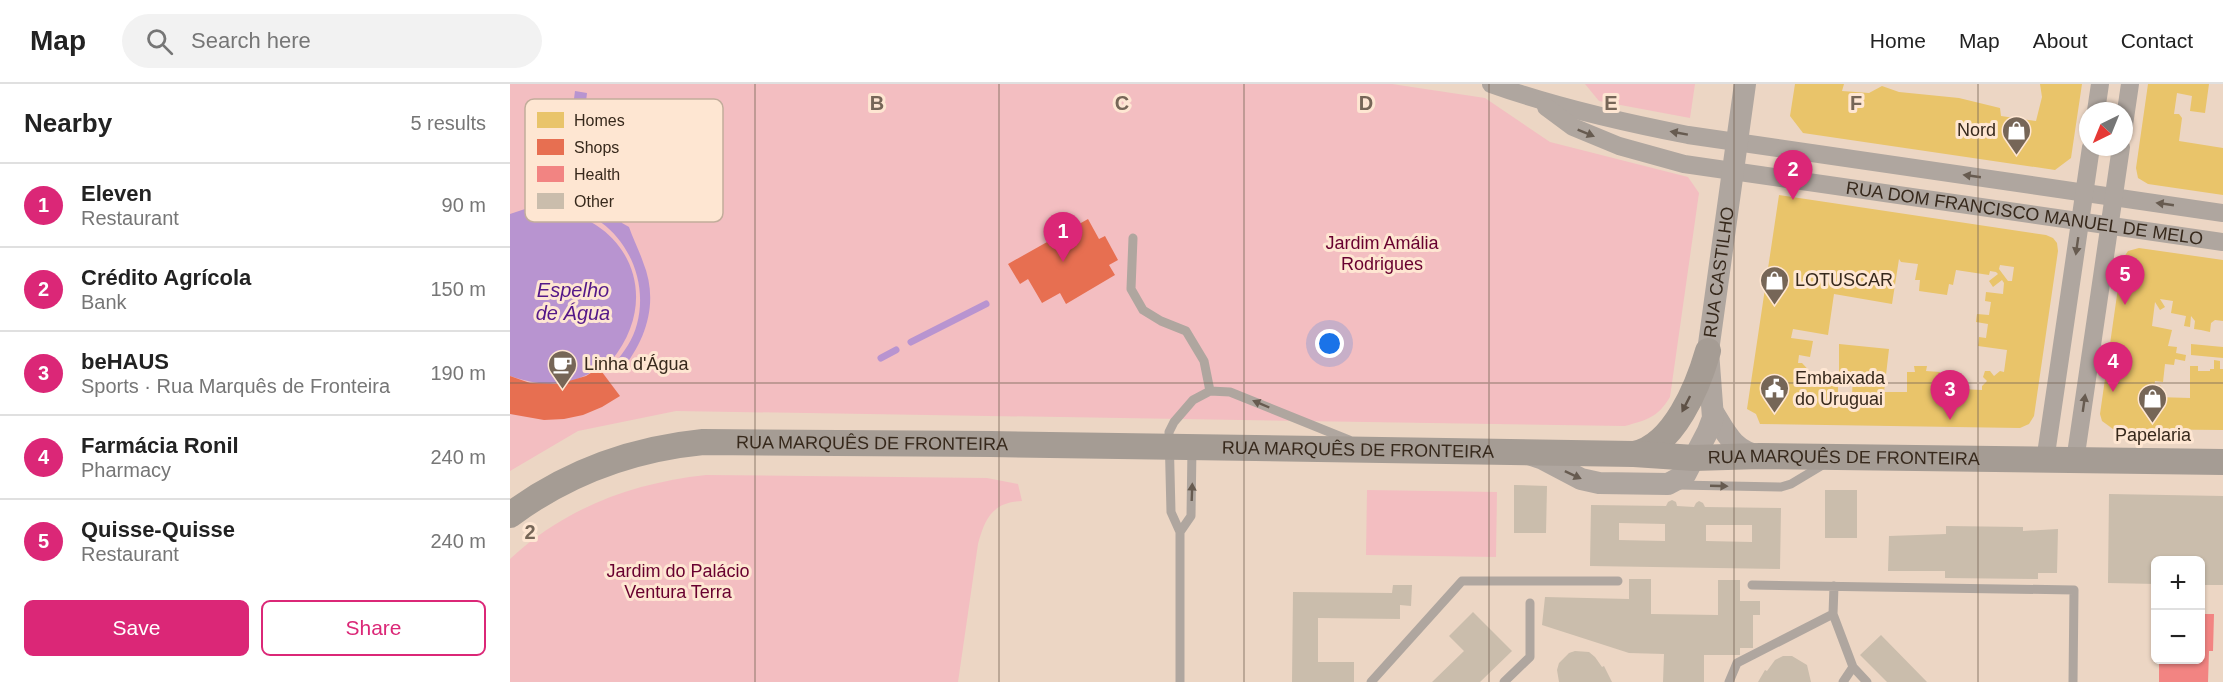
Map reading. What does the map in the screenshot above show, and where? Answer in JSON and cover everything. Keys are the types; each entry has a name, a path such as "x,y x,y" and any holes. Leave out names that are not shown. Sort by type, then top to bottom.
{"main road":[{"path":"1634,454 1650,449 1669,432 1683,410 1704,366 1708,351"},
{"name":"RUA MARQUÊS DE FRONTEIRA","path":"510,515 555,485 582,471 642,451 683,444 747,442 1520,452 1634,454 1694,458 1760,456 2223,462"}],"street":[{"path":"1491,84 1539,92"},
{"name":"RUA CASTILHO","path":"1661,484 1668,484 1685,475 1711,425 1713,412 1708,351 1745,84"},
{"path":"2097,102 2100,84"},
{"path":"2127,102 2130,84"},
{"name":"RUA DOM FRANCISCO MANUEL DE MELO","path":"1539,92 1617,122 1737,142 2223,213"},
{"name":"RUA DOM FRANCISCO MANUEL DE MELO","path":"1539,92 1573,127 1619,146 1684,164 2223,242"},
{"name":"RUA DOM FRANCISCO MANUEL DE MELO","path":"1825,184 1816,175 1816,168 1823,157 1829,155"},
{"path":"2045,461 2090,156"},
{"path":"2075,461 2120,156"},
{"path":"1713,412 1734,446 1744,452 1760,456"},
{"path":"1520,452 1536,456 1590,482 1661,484"}],"lane":[{"path":"1132,238 1131,289 1143,310 1161,321 1186,331 1204,361 1210,391"},
{"path":"1180,532 1191,516 1181,448 1169,432 1174,422 1193,400 1210,391 1230,392 1332,434 1372,447 1395,450"},
{"path":"1180,682 1180,532 1171,512 1181,448"},
{"path":"1661,484 1780,487 1808,475 1834,458"},
{"path":"1371,682 1462,580 1618,581"},
{"path":"1752,585 2074,590 2073,682"},
{"path":"1834,586 1833,614 1853,667 1867,682"},
{"path":"1504,682 1530,657 1530,603"},
{"path":"1729,682 1737,663 1833,614"},
{"path":"1843,682 1853,667"}],"green space":[{"name":"Jardim Amália Rodrigues","path":"510,84 1392,84 1485,98 1550,142 1688,177 1699,193 1670,397 1651,417 1625,426 676,411 578,431 510,471"},
{"path":"1585,84 1695,84 1690,118 1599,101"},
{"name":"Jardim do Palácio Ventura Terra","path":"706,475 987,478 1018,484 1022,501 1004,504 997,508 987,519 978,544 958,682 510,682 510,559 553,525 601,501 652,484"},
{"path":"1367,490 1497,492 1496,557 1366,555"}],"water":[{"path":"575,91 587,93 586,99 574,99"},
{"name":"Espelho de Água","path":"525,209 525,222 590,222 601,228 618,245 630,265 636,288 635,312 627,337 611,361 609,359 586,375 562,383 537,383 510,376 510,214"},
{"path":"600,222 622,222 629,227 648,277 650,291 648,319 644,333 621,371 614,364 625,350 637,324 640,304 639,284 634,265 613,232"}],"building: Homes":[{"path":"1795,84 1844,84 1842,91 1869,93 1882,86 1899,92 1959,98 2000,108 2001,116 2036,121 2042,97 2040,84 2082,84 2071,158 2055,170 1803,133 1790,116"},
{"path":"2148,84 2209,84 2205,113 2190,111 2192,96 2177,93 2174,114 2179,114 2182,118 2179,141 2223,148 2223,195 2148,184 2138,178 2136,168"},
{"path":"1779,195 2046,235 2057,243 2058,251 2034,416 2029,424 2020,428 1760,424 1756,414 1747,409","holes":["1899,259 1901,262 1918,264 1915,280 1920,280 1919,291 1947,295 1949,284 1953,285 1956,270 1989,275 1990,271 1996,272 1998,274 1989,281 1993,287 2002,280 2004,283 2003,294 1986,292 1985,301 1991,302 1989,315 1977,314 1976,322 1988,324 1986,338 1979,337 1978,346 2007,350 2004,372 2000,371 1994,376 1990,371 1985,371 1983,377 1987,381 1982,386 1982,390 1940,388 1940,372 1926,371 1927,366 1914,366 1915,372 1907,372 1907,392 1884,392 1889,349 1839,344 1839,373 1853,373 1852,396 1838,396 1838,375 1824,375 1823,383 1816,383 1816,378 1802,363 1798,363 1799,355 1810,357 1813,341 1791,338 1793,329 1828,335 1834,294 1892,304","2000,265 2014,267 2012,281 2008,281 1999,269"]},
{"path":"2139,248 2223,260 2223,321 2215,320 2211,323 2210,332 2194,329 2195,321 2191,316 2190,327 2184,326 2186,316 2171,313 2173,301 2160,299 2165,307 2160,310 2155,302 2152,326 2172,330 2168,346 2177,347 2176,353 2186,355 2185,361 2175,359 2174,365 2165,364 2163,382 2155,381 2153,392 2160,385 2164,390 2157,397 2190,398 2190,366 2198,366 2198,371 2210,371 2214,369 2214,360 2220,361 2220,369 2223,369 2223,430 2113,429 2102,421 2100,414 2122,260 2128,251"},
{"path":"2191,344 2223,347 2223,358 2191,355"}],"building: Shops":[{"path":"1088,219 1099,239 1105,236 1118,260 1109,265 1115,275 1066,304 1060,293 1042,303 1028,279 1020,284 1008,264"},
{"name":"Linha d'Água","path":"599,368 620,396 602,407 583,415 564,419 544,420 510,414 510,376 530,383 559,384 586,376"}],"building: Health":[{"path":"2205,614 2214,614 2213,651 2209,651 2208,682 2159,682 2159,664 2205,664"}],"building: Other":[{"path":"1514,485 1547,486 1546,533 1514,533"},
{"path":"1825,490 1857,490 1857,538 1825,538"},
{"path":"2109,494 2223,496 2223,585 2205,585 2205,556 2151,556 2151,584 2108,583"},
{"path":"1672,500 1677,506 1694,507 1699,501 1705,507 1781,508 1780,569 1590,566 1591,505 1666,506","holes":["1619,523 1665,524 1665,541 1619,540","1706,525 1752,525 1752,542 1706,541"]},
{"path":"1946,526 2023,527 2023,531 2058,529 2057,573 2038,573 2038,579 1945,578 1945,571 1888,571 1889,536 1946,534"},
{"path":"1629,579 1651,579 1651,614 1718,615 1718,580 1740,580 1740,601 1760,601 1760,615 1753,615 1753,648 1740,648 1740,655 1704,655 1704,682 1663,682 1664,654 1629,653 1542,625 1545,597 1629,599"},
{"path":"1393,585 1412,585 1411,606 1400,605 1400,619 1318,618 1318,662 1354,662 1354,682 1292,682 1293,592 1392,593"},
{"path":"1473,612 1512,651 1480,682 1432,682 1464,651 1449,636"},
{"path":"1881,635 1927,682 1887,682 1860,655"},
{"path":"1589,652 1595,657 1602,667 1604,666 1612,682 1559,682 1557,670 1559,663 1569,653"},
{"path":"1783,656 1792,656 1807,665 1811,682 1758,682 1765,670 1767,671 1775,660"}],"waterway":[{"path":"911,342 986,304"},
{"path":"881,358 896,350"}],"place":[{"name":"Nord","path":"2017,156"},
{"name":"Crédito Agrícola","path":"1793,200"},
{"name":"Eleven","path":"1063,262"},
{"name":"Quisse-Quisse","path":"2125,305"},
{"name":"LOTUSCAR","path":"1774,306"},
{"name":"Linha d'Água","path":"563,390"},
{"name":"Farmácia Ronil","path":"2113,392"},
{"name":"Embaixada do Uruguai","path":"1774,414"},
{"name":"beHAUS","path":"1950,420"},
{"name":"Papelaria","path":"2153,424"}]}
